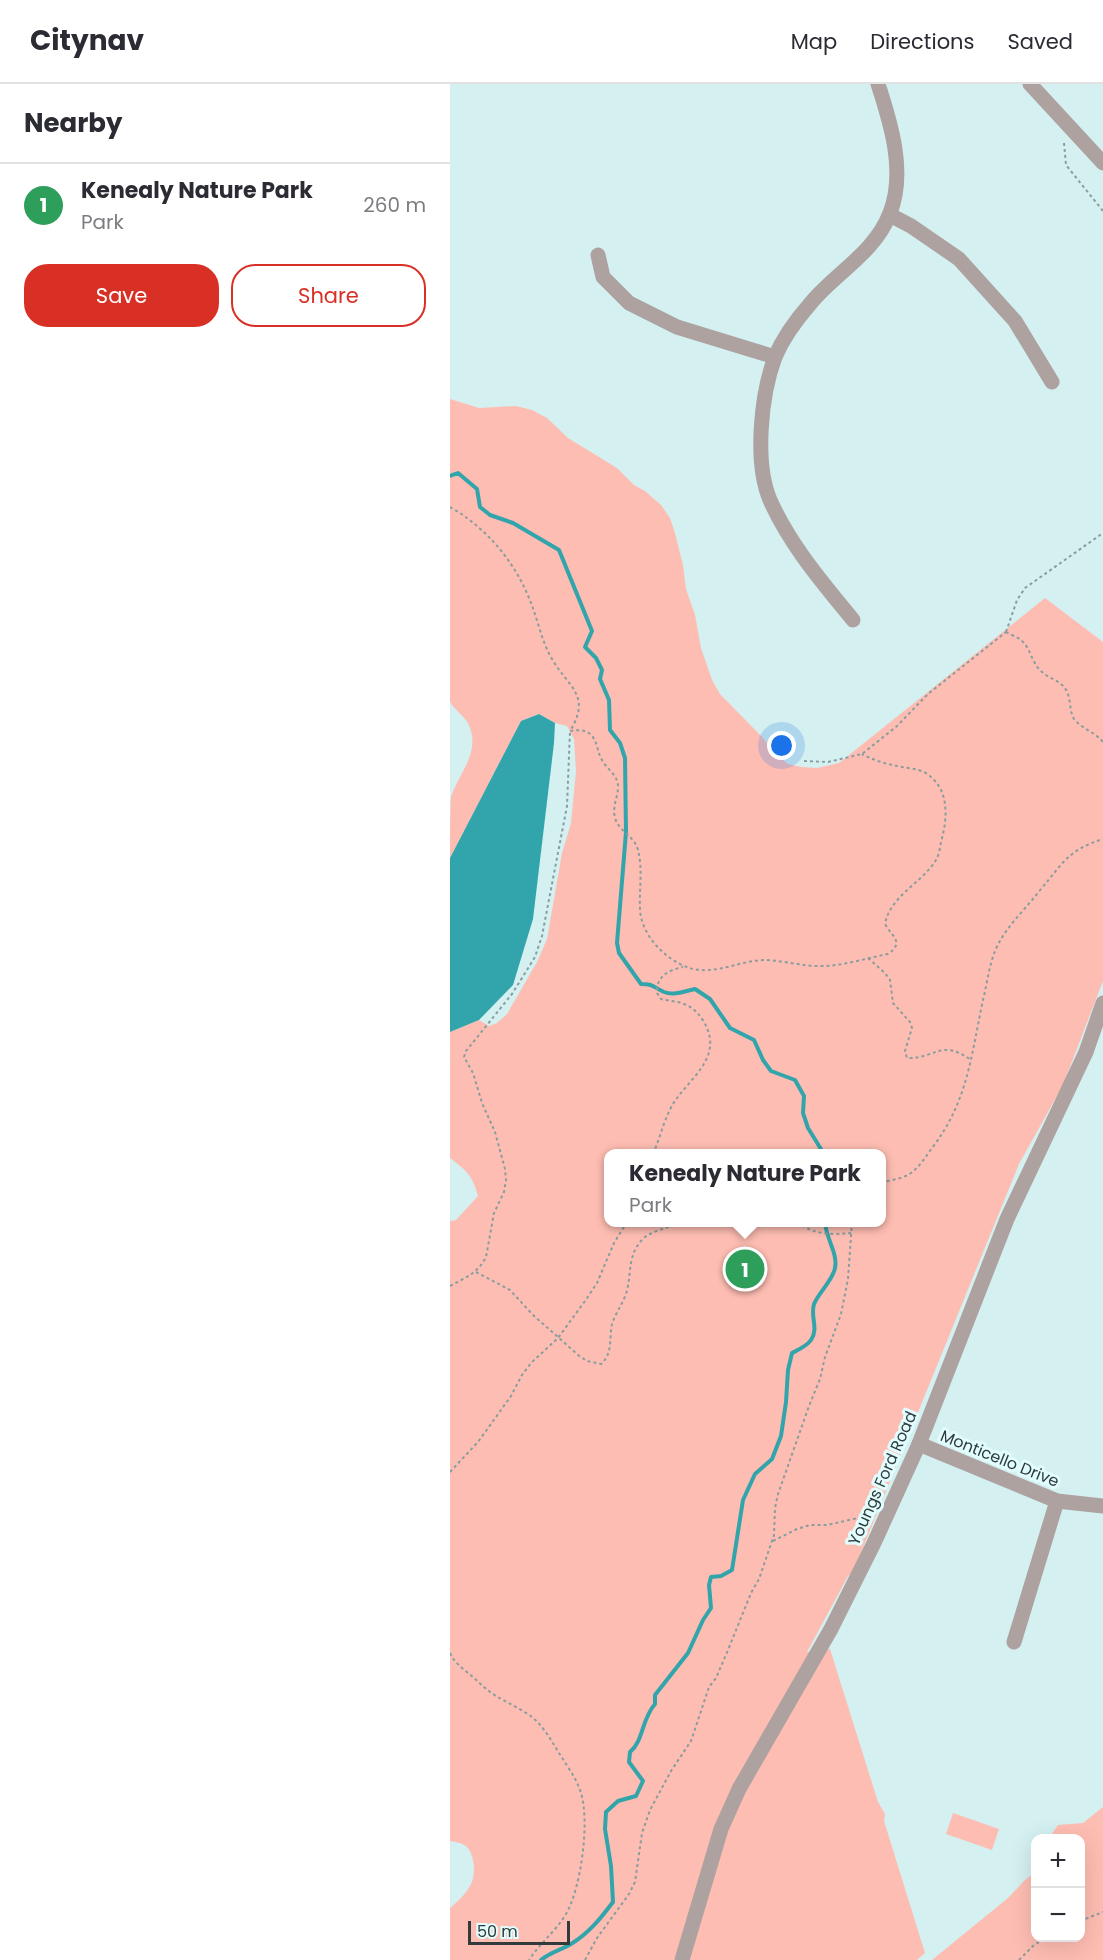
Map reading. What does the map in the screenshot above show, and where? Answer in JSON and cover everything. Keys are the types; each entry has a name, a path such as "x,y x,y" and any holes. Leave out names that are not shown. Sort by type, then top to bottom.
{"street":[{"path":"853,620 790,538 769,498 760,455 763,401 775,357 790,330 811,302 869,248 890,214 897,163 889,120 878,84"},
{"path":"1030,84 1103,163"},
{"path":"890,214 959,259 1015,321 1052,382"},
{"path":"598,255 603,277 629,303 677,327 775,357"},
{"name":"Youngs Ford Road","path":"682,1960 721,1829 739,1788 831,1629 874,1543 919,1444 1007,1219 1086,1052 1103,1003"},
{"name":"Monticello Drive","path":"919,1444 1057,1501 1103,1506"},
{"path":"1014,1642 1057,1501"}],"path":[{"path":"1064,140 1066,165 1103,211"},
{"path":"450,507 485,532 511,562 530,599 551,658 576,692 579,706 576,721 570,731 567,806 542,936 535,957 512,994 464,1056 473,1073 482,1103 495,1132 507,1180 494,1213 486,1257 476,1272 450,1286"},
{"path":"804,761 828,762 862,754 897,726 928,694 1006,632 1017,600 1025,588 1103,533"},
{"path":"1006,632 1020,639 1027,646 1040,671 1064,687 1067,691 1071,713 1075,719 1103,742"},
{"path":"570,731 582,730 590,733 595,740 602,761 616,777 618,785 614,816 617,824 636,842 639,852 640,909 644,927 658,948 684,967"},
{"path":"655,1149 669,1111 698,1074 706,1060 710,1045 709,1032 699,1014 683,1004 662,999 657,993 657,984 666,973 684,967 710,971 768,960 825,966 888,954 897,946 885,924 885,919 895,903 935,861 944,830 946,813 942,791 937,783 924,772 884,764 862,754"},
{"path":"886,1182 909,1174 921,1164 951,1120 963,1095 994,953 1002,936 1060,864 1073,852 1103,839"},
{"path":"868,958 890,980 893,1003 910,1022 912,1028 905,1051 907,1058 947,1049 956,1050 971,1060"},
{"path":"450,1472 483,1435 511,1396 526,1369 558,1338 597,1283 614,1243 624,1227"},
{"path":"476,1272 510,1290 558,1338 587,1361 595,1364 604,1361 610,1348 612,1325 628,1287 631,1258 635,1248 649,1233 670,1227"},
{"path":"804,1227 812,1232 822,1234 851,1233"},
{"path":"585,1960 635,1882 642,1833 650,1810 691,1741 709,1687 716,1678 740,1624 772,1541 775,1508 783,1477 820,1379 845,1297 852,1227"},
{"path":"772,1541 796,1529 810,1526 847,1522 868,1515 885,1518"},
{"path":"450,1653 460,1666 481,1685 525,1712 544,1728 581,1793 584,1818 578,1882 567,1912 559,1925 529,1960"},
{"path":"1085,1918 1103,1912"},
{"path":"1019,1960 1039,1942"}],"shaded area":[{"path":"450,399 479,408 516,406 532,410 547,418 568,438 617,468 634,485 661,505 670,518 675,533 686,589 712,680 720,694 788,764 817,768 839,763 1045,598 1103,642 1103,981 1063,1085 1019,1164 853,1572 848,1576 807,1652 830,1649 878,1802 885,1814 884,1821 925,1953 917,1960 450,1960 450,1908 470,1886 474,1867 468,1848 450,1841 450,1221 456,1220 478,1196 468,1174 450,1158 450,1032 479,1020 489,1026 497,1023 507,1014 537,962 547,939 562,853 571,823 576,771 574,739 567,726 555,723 539,714 521,721 450,858 451,797 471,753 472,733 468,723 450,702"},
{"path":"1103,1807 1103,1960 932,1960 1008,1898 1031,1875 1031,1942 1085,1942 1085,1834 1052,1834 1058,1825 1083,1823"},
{"path":"953,1813 999,1829 992,1850 946,1834"}],"water":[{"path":"539,714 555,723 533,919 513,985 479,1020 450,1032 450,858 521,721"}],"waterway":[{"path":"450,476 458,473 477,489 480,507 490,515 513,523 559,550 592,631 585,647 596,658 602,670 600,679 609,700 610,730 620,743 625,758 626,832 617,943 619,953 641,984 651,985 672,994 695,989 710,999 730,1028 754,1040 771,1071 795,1080 804,1096 803,1113 808,1128 821,1149"},
{"path":"541,1960 583,1935 613,1902 611,1866 605,1829 606,1812 618,1801 636,1796 643,1781 629,1762 630,1752 638,1742 650,1710 655,1704 655,1695 688,1653 711,1608 709,1585 711,1577 721,1576 732,1570 743,1500 755,1474 772,1459 781,1436 792,1353 811,1340 814,1327 814,1304 832,1277 835,1268 835,1257 826,1227"}],"place":[{"name":"Kenealy Nature Park","path":"745,1269"}]}
